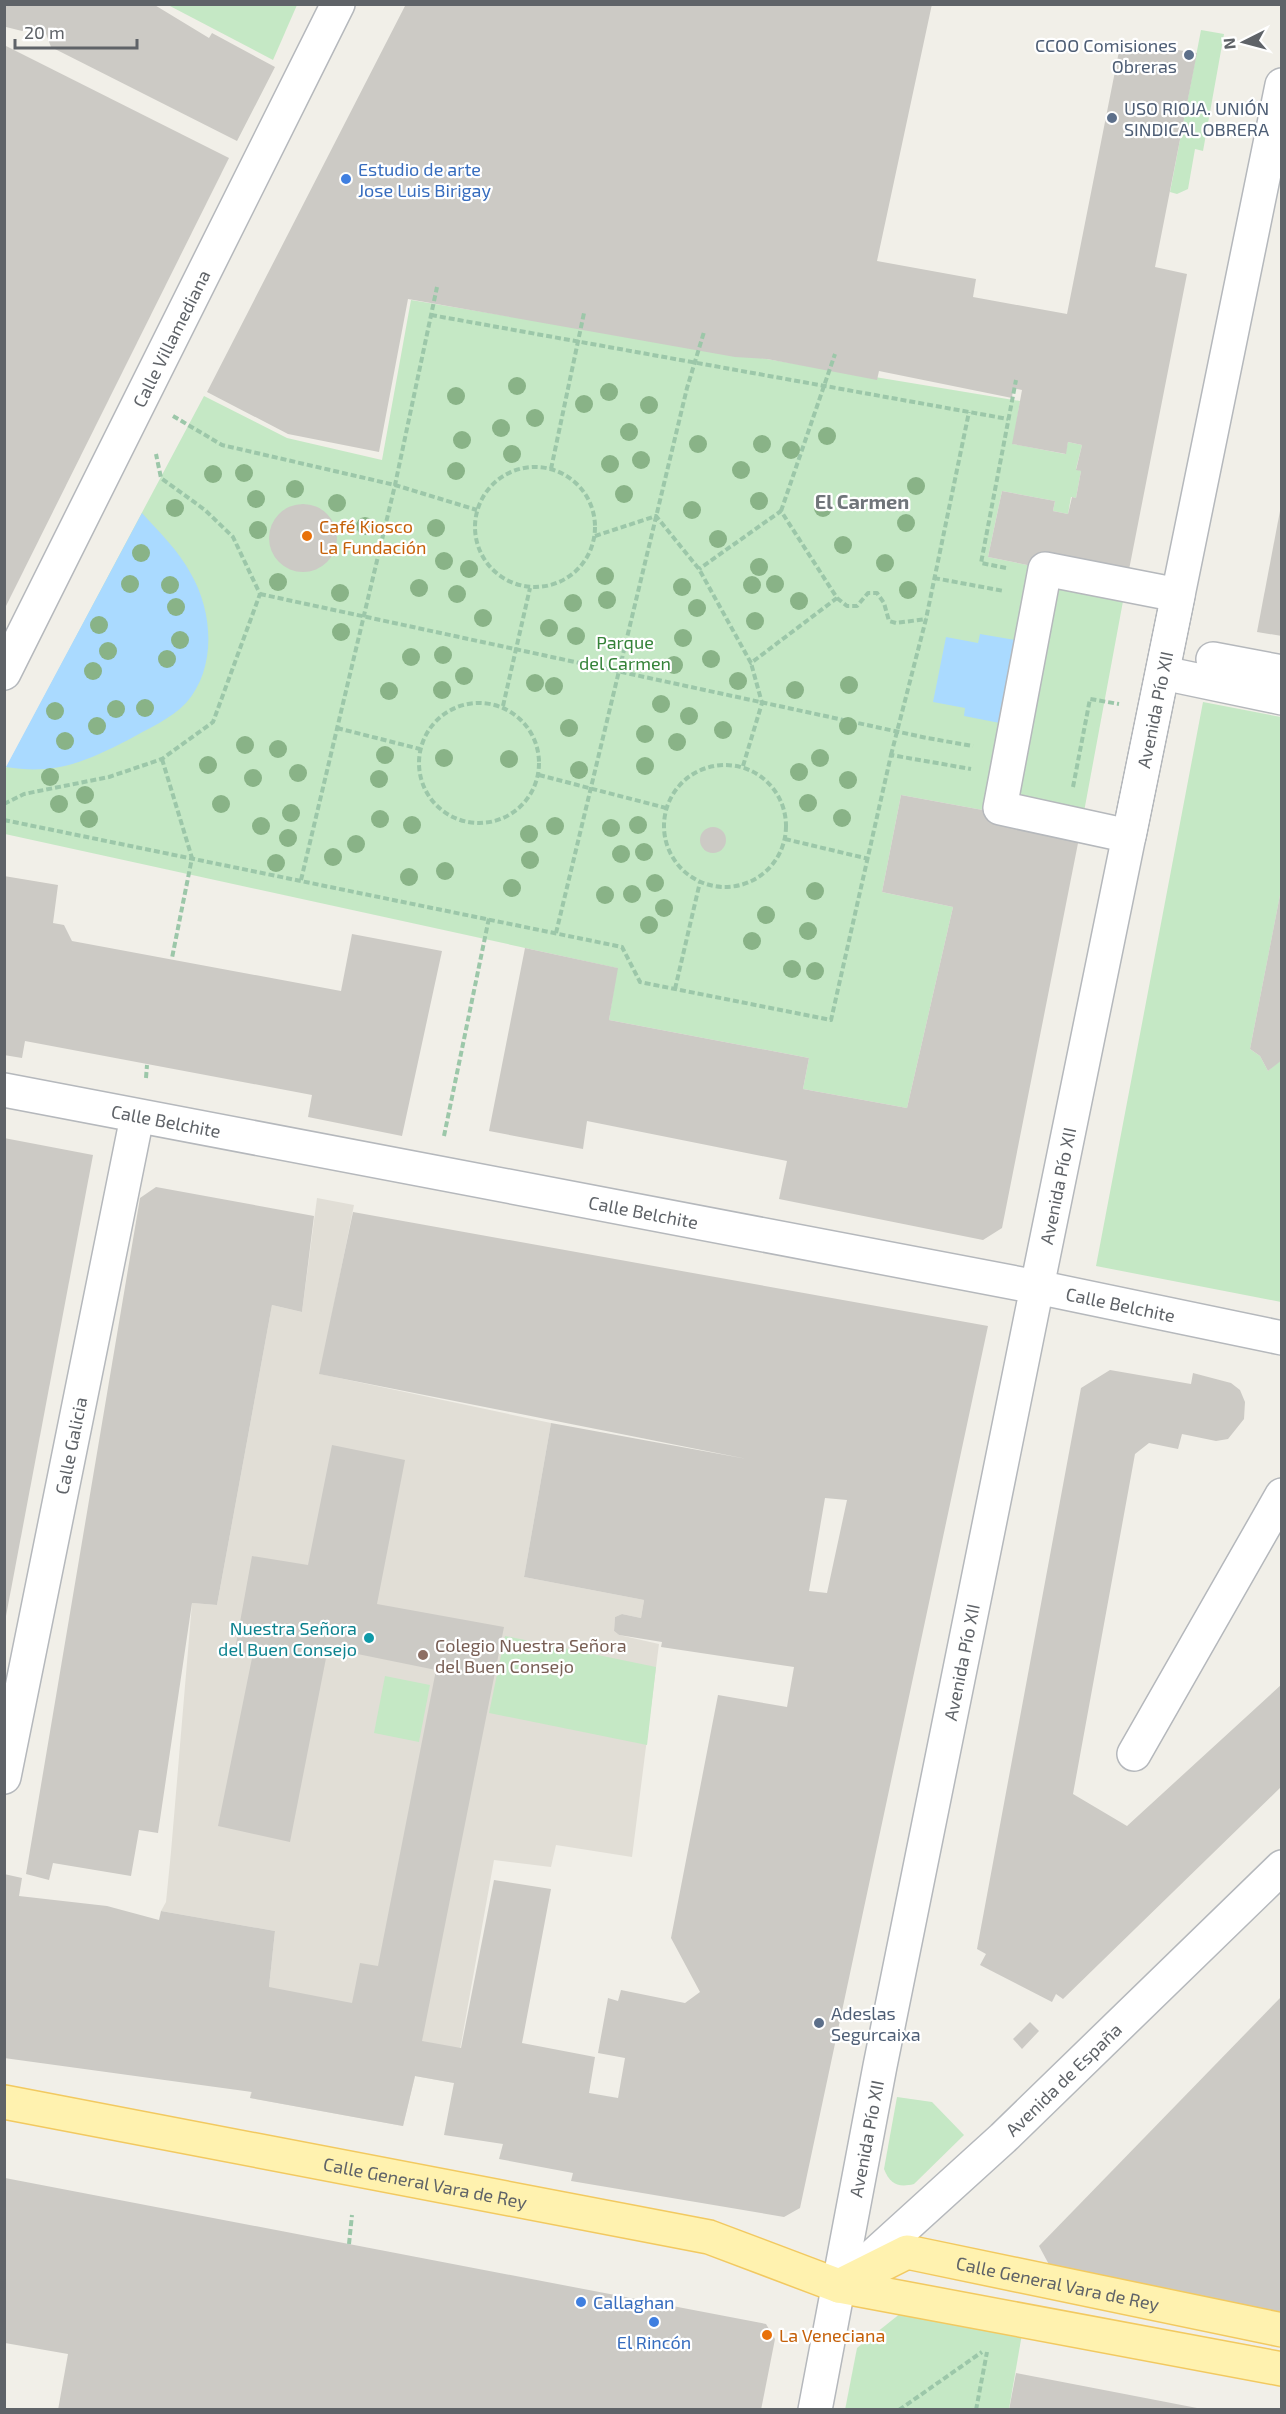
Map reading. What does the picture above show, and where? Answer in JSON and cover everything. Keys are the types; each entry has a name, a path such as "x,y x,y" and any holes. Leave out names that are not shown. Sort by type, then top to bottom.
{"main road":[{"name":"Calle General Vara de Rey","path":"4,2102 709,2237 839,2286 1281,2369"},
{"name":"Calle General Vara de Rey","path":"839,2286 907,2252 1281,2330"}],"street":[{"name":"Calle Villamediana","path":"4,673 338,4"},
{"name":"Avenida Pío XII","path":"815,2409 880,2066 1036,1287 1163,673 1281,85"},
{"path":"1129,836 1000,808 1045,569 1178,595 1154,712"},
{"path":"1213,659 1281,672"},
{"path":"1163,673 1281,698"},
{"name":"Calle Belchite","path":"4,1090 1036,1287 1281,1338"},
{"name":"Calle Galicia","path":"4,1777 137,1117"},
{"path":"1134,1754 1281,1495"},
{"name":"Avenida de España","path":"839,2286 1003,2138 1281,1867"}],"path":[{"path":"301,880 395,485 437,287"},
{"path":"551,469 584,312"},
{"path":"431,315 1008,419"},
{"path":"556,933 589,788 694,362 704,332"},
{"path":"699,569 781,511 835,354"},
{"path":"934,578 1042,588 1044,576 981,563 1017,380"},
{"path":"142,398 222,445 395,485 477,510"},
{"path":"4,804 24,794 109,777 162,759 213,722 260,594 233,537 199,504 161,478 142,398"},
{"path":"4,820 622,947 640,982 831,1020 891,755 926,619 969,412"},
{"path":"537,466 551,469 576,482 589,499 595,519 595,536 588,557 575,573 556,584 530,588 510,583 492,571 480,554 474,533 477,510 482,496 495,480 514,470 537,466"},
{"path":"781,511 837,598 847,606 857,606 868,593 877,593 884,603 889,621 896,623 926,619"},
{"path":"595,536 656,516"},
{"path":"656,516 699,569 751,663 762,703 743,766"},
{"path":"503,706 530,588"},
{"path":"260,594 897,732 1010,764 1072,789 1090,699 1154,712"},
{"path":"751,663 837,598"},
{"path":"482,701 503,706 521,718 534,735 540,755 533,792 520,809 501,820 475,824 454,818 437,807 425,789 418,769 420,748 427,732 440,716 459,705 482,701"},
{"path":"337,728 420,748"},
{"path":"891,755 1010,764"},
{"path":"162,759 192,858 172,958"},
{"path":"724,763 743,766 760,774 773,786 782,802 787,820 785,839 779,856 768,870 753,881 736,887 718,887 700,882 685,873 673,860 666,843 663,825 666,808 674,790 687,776 705,767 724,763"},
{"path":"538,775 666,808"},
{"path":"785,839 869,859"},
{"path":"675,989 700,882"},
{"path":"436,1172 489,918"},
{"path":"349,2244 352,2215"},
{"path":"899,2409 988,2348 976,2409"}],"shaded area":[{"name":"Colegio Nuestra Señora del Buen Consejo","path":"317,1198 354,1205 320,1374 551,1423 524,1577 644,1600 641,1618 622,1614 615,1617 614,1631 619,1635 659,1644 632,1857 556,1845 551,1867 494,1860 454,2083 415,2076 403,2126 250,2098 269,1987 275,1931 161,1911 166,1902 192,1603 217,1605 272,1305 302,1312"}],"green space":[{"path":"168,5 297,5 273,60"},
{"path":"1201,30 1224,34 1203,151 1195,149 1188,189 1177,194 1170,192"},
{"name":"Parque del Carmen","path":"411,300 1020,401 1013,444 1065,454 1068,442 1082,445 1076,469 1081,471 1076,498 1071,497 1068,514 1053,511 1055,501 1002,491 988,557 1126,585 1081,828 901,795 882,892 953,907 907,1108 803,1089 809,1058 609,1020 617,968 5,834 5,770 204,396 287,438 382,460"},
{"path":"1203,702 1281,717 1281,890 1250,1049 1260,1056 1268,1071 1281,1060 1281,1302 1096,1266"},
{"path":"505,1636 656,1667 647,1745 489,1713"},
{"path":"385,1676 430,1685 419,1742 374,1733"},
{"path":"897,2097 932,2102 964,2135 914,2184 908,2185 895,2184 884,2169"},
{"path":"901,2313 1022,2334 1009,2409 845,2410 857,2348"}],"water":[{"path":"142,513 181,557 204,605 207,622 207,657 196,689 180,709 166,719 98,755 55,768 6,767"},
{"path":"980,634 1026,642 1010,725 964,716 965,708 933,702 946,637 978,643"}],"building":[{"path":"4,4 153,4 209,38 212,33 275,67 237,141 51,47 45,31 34,36 30,29 22,31 6,27"},
{"path":"406,4 932,4 877,261 976,279 973,297 1067,314 1121,41 1197,53 1155,267 1187,274 1126,585 988,557 1002,491 1055,501 1053,511 1068,514 1072,497 1076,498 1081,471 1076,470 1082,445 1068,442 1066,454 1012,444 1022,390 1013,388 1012,398 879,371 877,380 767,359 735,357 408,299 379,452 288,434 207,392"},
{"path":"4,45 229,158 4,610"},
{"path":"310,504 322,510 331,519 337,531 335,551 327,562 310,572 296,572 279,562 271,551 269,531 279,514 290,506"},
{"path":"1280,511 1282,512 1282,636 1257,632"},
{"path":"901,795 1081,828 1002,1228 983,1240 779,1199 787,1161 587,1121 583,1149 489,1131 525,948 618,968 609,1020 809,1058 803,1089 907,1108 953,907 882,892"},
{"path":"713,827 722,831 726,840 722,849 713,853 704,849 700,840 704,831"},
{"path":"4,876 58,885 53,923 64,925 72,941 341,991 352,934 442,951 402,1136 308,1117 312,1095 25,1041 22,1058 4,1055"},
{"path":"1280,895 1282,1060 1268,1071 1260,1056 1250,1049"},
{"path":"4,1138 93,1155 6,1616 4,1616"},
{"path":"156,1187 314,1216 302,1312 272,1305 217,1605 192,1603 158,1833 139,1830 131,1876 53,1863 49,1880 26,1874 140,1198"},
{"path":"353,1212 988,1326 800,2208 784,2217 571,2181 573,2173 499,2159 503,2144 444,2135 454,2083 415,2076 403,2126 250,2098 252,2092 4,2058 4,1874 22,1878 19,1896 107,1906 159,1920 161,1911 275,1931 269,1987 352,2003 360,1963 378,1966 436,1670 328,1648 290,1842 218,1826 252,1658 234,1655 252,1556 308,1565 332,1445 405,1460 377,1604 504,1627 422,2041 461,2048 494,1880 551,1889 522,2043 595,2057 589,2093 618,2098 625,2058 598,2053 608,1998 618,2001 621,1990 685,2003 700,1992 671,1938 718,1695 787,1707 794,1667 661,1647 662,1642 619,1635 614,1631 615,1617 622,1614 641,1618 644,1600 524,1577 551,1423 747,1459 319,1374","holes":["825,1498 847,1500 827,1593 809,1591"]},
{"path":"1110,1370 1191,1384 1193,1373 1231,1383 1240,1390 1245,1402 1244,1419 1228,1439 1216,1441 1182,1434 1178,1449 1149,1443 1135,1454 1073,1794 1127,1826 1282,1684 1282,1786 1063,1999 1056,1994 1052,2002 980,1965 986,1954 977,1949 1081,1388"},
{"path":"1282,1996 1282,2312 1053,2272 1039,2246"},
{"path":"1030,2022 1039,2031 1022,2049 1013,2039"},
{"path":"5,2178 766,2324 775,2339 761,2410 58,2410 68,2354 5,2343"},
{"path":"1016,2373 1197,2408 1197,2410 1009,2410"}],"place":[{"name":"CCOO Comisiones Obreras","path":"1189,55"},
{"name":"USO RIOJA. UNIÓN SINDICAL OBRERA","path":"1112,118"},
{"name":"Estudio de arte Jose Luis Birigay","path":"346,179"},
{"name":"Café Kiosco La Fundación","path":"307,536"},
{"name":"Nuestra Señora del Buen Consejo","path":"369,1638"},
{"name":"Colegio Nuestra Señora del Buen Consejo","path":"423,1655"},
{"name":"Adeslas Segurcaixa","path":"819,2023"},
{"name":"Callaghan","path":"581,2302"},
{"name":"El Rincón","path":"654,2322"},
{"name":"La Veneciana","path":"767,2335"}],"district":[{"name":"El Carmen","path":"862,501"}]}
